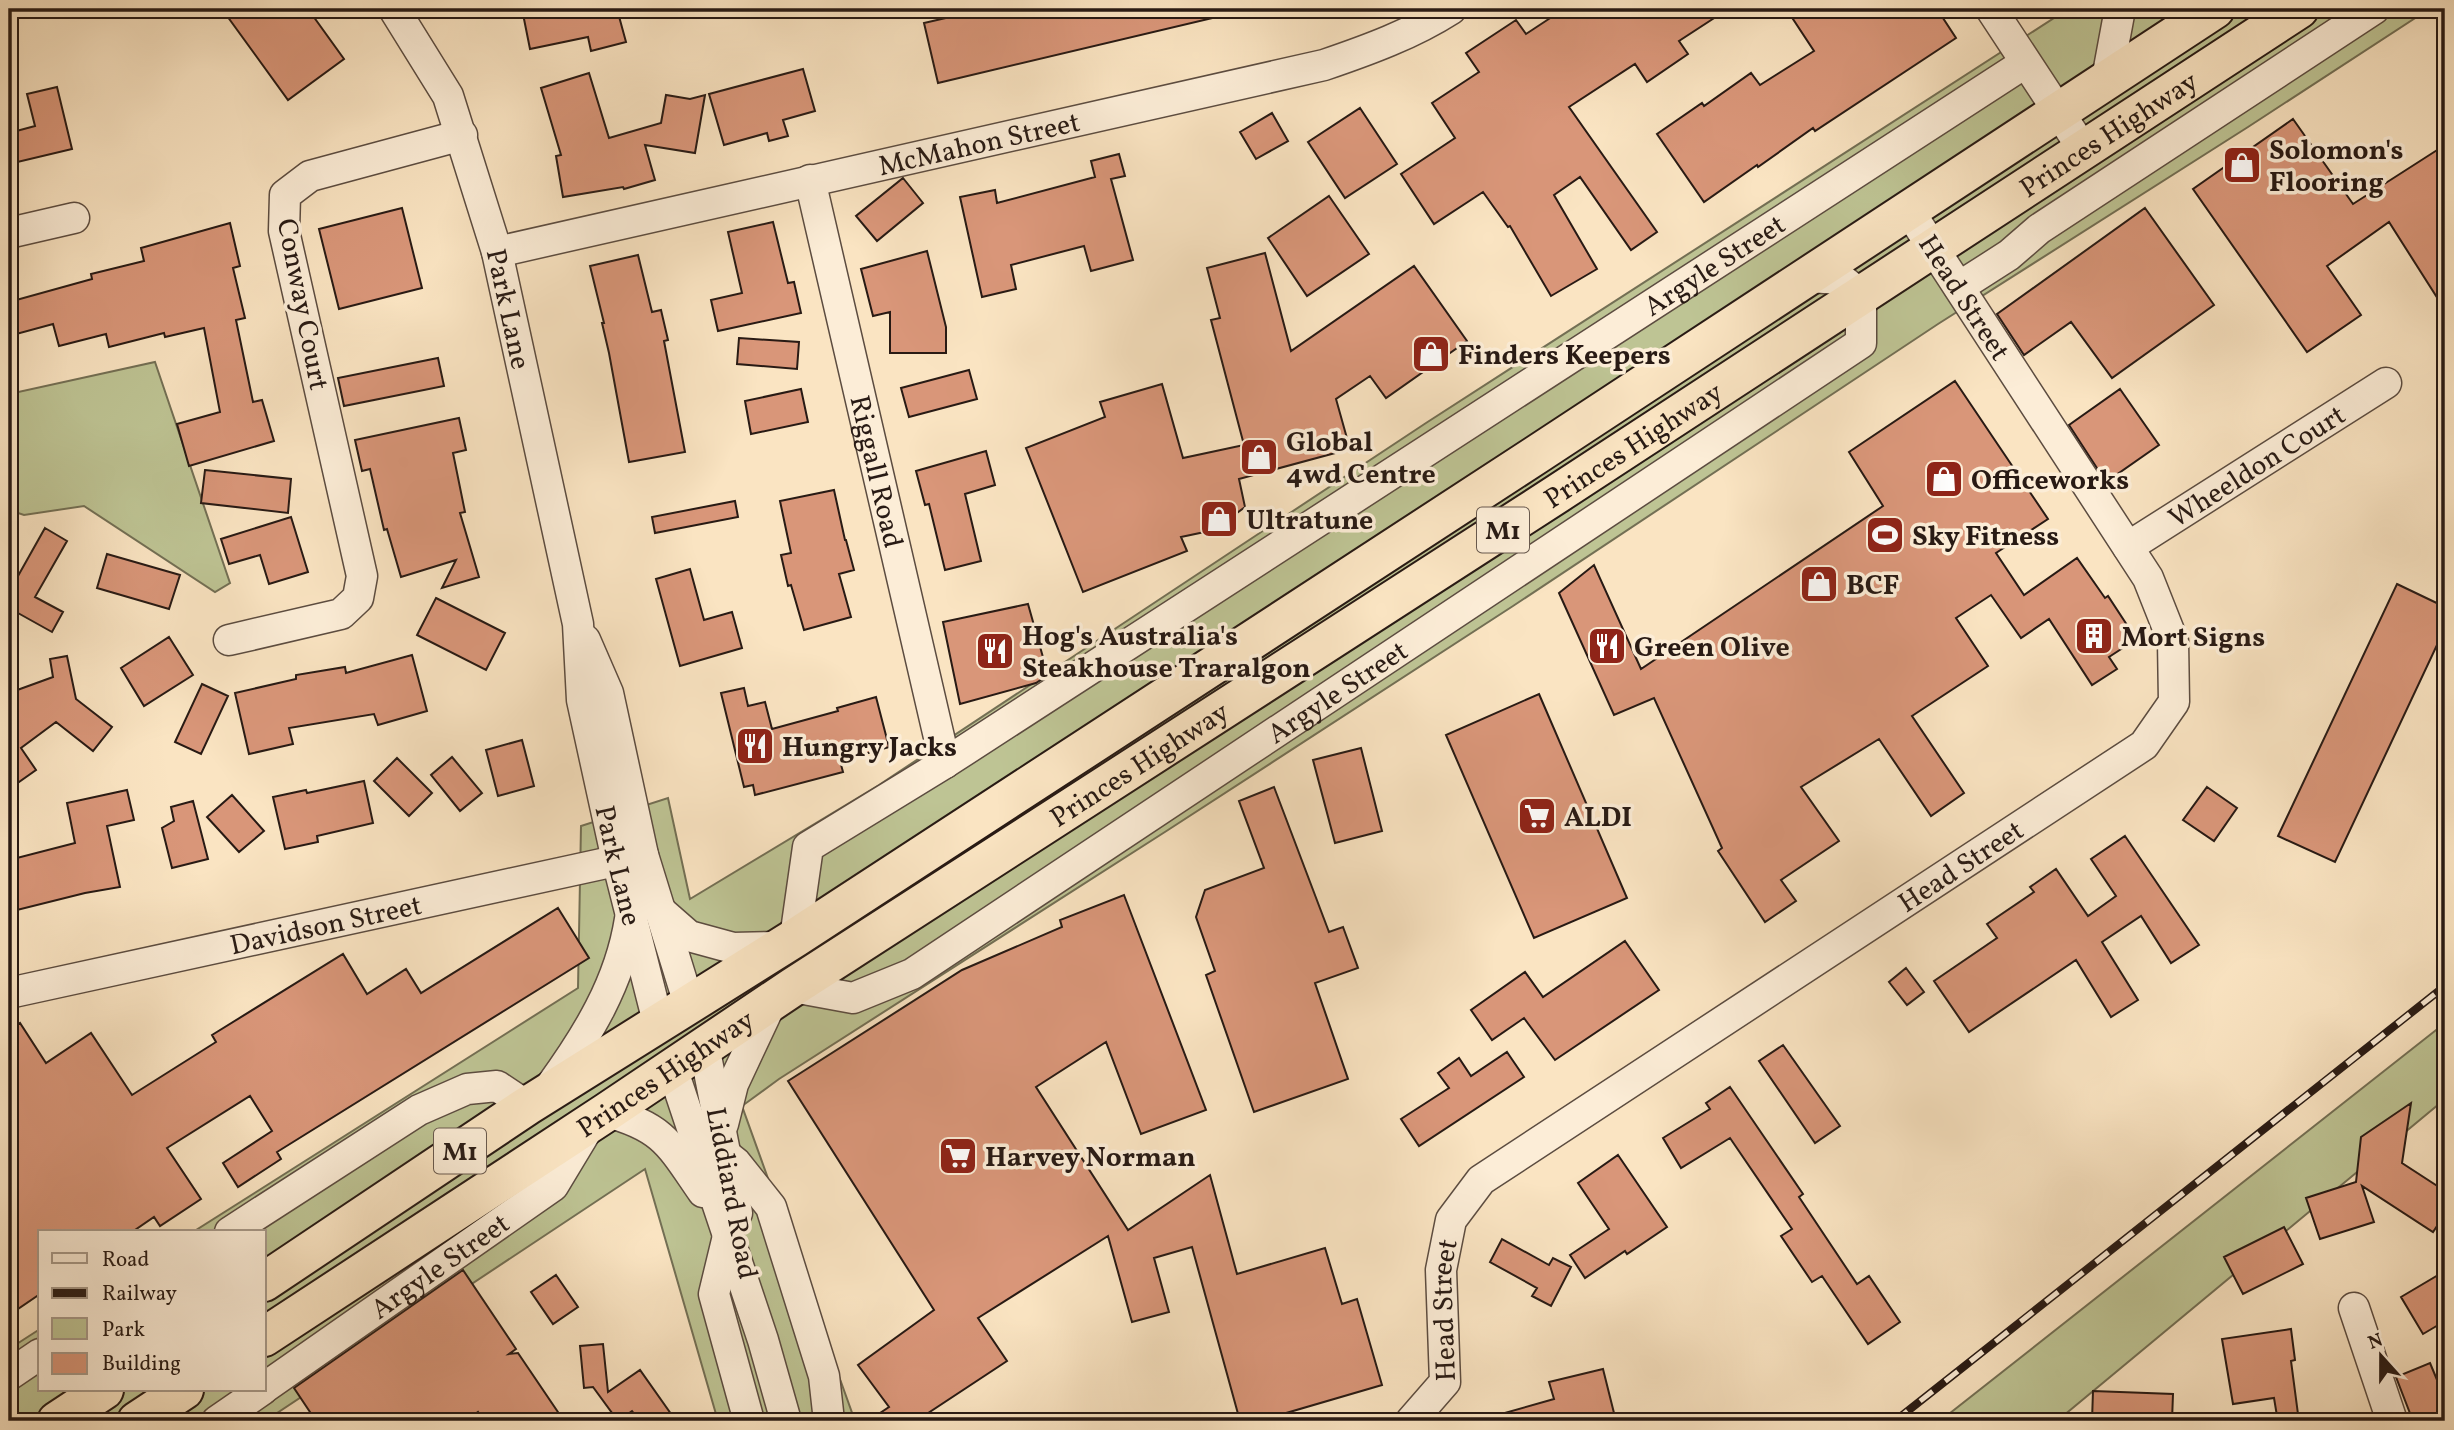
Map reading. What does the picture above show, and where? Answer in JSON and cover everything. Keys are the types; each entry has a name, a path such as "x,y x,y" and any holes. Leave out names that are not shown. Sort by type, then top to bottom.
{"highway":[{"name":"Princes Highway","path":"266,1281 535,1101 787,942 2216,9"},
{"name":"Princes Highway","path":"266,1336 782,994 1557,495 2299,9"},
{"path":"673,1013 704,1046"},
{"path":"672,1068 673,1013"},
{"path":"57,1421 101,1392"},
{"path":"136,1421 181,1392"}],"street":[{"name":"Park Lane","path":"394,9 448,96 497,252 578,624 608,693 630,858 673,1013"},
{"name":"McMahon Street","path":"497,252 1324,65 1370,50 1415,30 1451,9"},
{"path":"1991,9 2083,149"},
{"path":"2107,79 2120,9"},
{"path":"1959,287 2009,255 2039,229 2374,9"},
{"name":"Argyle Street","path":"787,942 808,847 945,763 2025,63"},
{"name":"Conway Court","path":"229,640 341,614 363,603 362,576 284,231 285,195 310,176 462,135"},
{"name":"Riggall Road","path":"810,180 945,763"},
{"name":"Head Street","path":"1411,1421 1445,1382 1441,1270 1451,1220 1481,1180 2144,745 2174,702 2173,641 2148,578 1909,211"},
{"path":"9,233 74,218"},
{"path":"1808,277 1841,279 1861,295"},
{"name":"Argyle Street","path":"782,994 853,998 912,974 1861,342 1861,295"},
{"name":"Wheeldon Court","path":"2128,547 2386,383"},
{"name":"Davidson Street","path":"9,993 630,858"},
{"path":"233,1230 419,1110 467,1089 496,1086 535,1101 577,1049 611,990 628,936 644,910 689,936 733,948 787,942"},
{"path":"782,994 733,1084 723,1143 771,1207 824,1376 829,1421"},
{"name":"Liddiard Road","path":"704,1046 762,1340"},
{"name":"Liddiard Road","path":"672,1068 786,1421"},
{"path":"599,1117 633,1119 659,1133 676,1153 727,1232 714,1294 750,1421"},
{"name":"Argyle Street","path":"266,1387 553,1186 599,1117"},
{"path":"2354,1308 2392,1421"},
{"name":"Argyle Street","path":"217,1421 259,1392"}],"green space":[{"path":"2068,9 2429,9 1938,324 1513,606 779,1079 742,1106 855,1421 718,1421 645,1169 265,1421 9,1421 9,1349 38,1330 38,1392 266,1392 266,1230 196,1230 578,988 581,826 668,798 690,899 879,785 1426,423"},
{"path":"155,362 230,583 215,592 84,506 24,515 9,510 9,394"},
{"path":"2445,1023 2445,1099 2057,1421 1940,1421"}],"building":[{"path":"222,9 308,9 344,59 288,100"},
{"path":"522,9 617,9 626,42 591,51 588,37 530,49"},
{"path":"985,9 1220,9 1221,16 938,83 924,23"},
{"path":"1564,9 1728,9 1679,41 1688,54 1647,82 1635,64 1569,107 1657,232 1631,250 1580,177 1554,195 1597,269 1551,296 1510,226 1508,227 1483,192 1434,224 1401,174 1455,138 1432,103 1479,72 1466,53 1516,20 1526,34"},
{"path":"1802,9 1937,9 1956,38 1815,131 1813,128 1704,202 1657,134 1751,73 1760,85 1814,51 1791,16"},
{"path":"803,69 815,111 783,120 788,136 769,141 767,133 724,145 709,94"},
{"path":"589,73 609,138 661,123 666,95 690,99 705,95 695,153 645,145 655,180 624,189 623,187 563,197 556,156 561,155 541,88"},
{"path":"57,87 72,149 9,164 9,133 35,126 27,94"},
{"path":"1360,108 1397,164 1345,198 1308,142"},
{"path":"1272,113 1288,141 1256,159 1240,132"},
{"path":"2293,119 2353,204 2445,145 2445,310 2389,222 2327,266 2361,315 2307,352 2193,189"},
{"path":"1119,154 1125,176 1111,179 1133,260 1091,271 1084,246 1011,265 1016,289 982,297 960,197 995,190 997,203 1095,177 1091,161"},
{"path":"903,178 923,203 877,241 856,216"},
{"path":"1329,196 1369,254 1307,296 1268,238"},
{"path":"402,208 422,288 339,309 319,229"},
{"path":"2145,208 2214,305 2112,378 2071,322 2024,355 1997,314"},
{"path":"773,222 788,283 794,282 801,313 718,331 711,300 742,293 728,232"},
{"path":"230,223 240,266 233,268 245,318 236,320 253,402 262,400 274,441 189,466 177,424 220,412 204,328 165,337 164,333 109,347 106,334 59,346 53,324 9,336 9,302 92,279 91,274 144,261 141,248"},
{"path":"927,251 946,327 946,353 890,353 890,312 873,316 861,269"},
{"path":"1265,253 1291,351 1414,266 1467,341 1386,398 1370,376 1336,399 1350,449 1239,479 1245,507 1214,530 1181,537 1187,551 1083,592 1026,448 1105,417 1100,402 1162,384 1183,458 1244,445 1211,320 1220,318 1207,268"},
{"path":"638,255 652,312 661,310 668,340 664,341 685,452 629,462 604,323 590,266"},
{"path":"739,338 799,342 797,369 737,364"},
{"path":"438,358 444,386 344,406 338,378"},
{"path":"969,370 977,399 909,417 901,388"},
{"path":"1955,381 2048,519 1996,553 2024,595 2077,558 2105,598 2108,596 2129,628 2125,631 2132,642 2109,657 2117,669 2092,685 2049,619 2021,638 1991,595 1956,618 1988,666 1912,716 1964,793 1931,816 1879,739 1801,787 1839,841 1781,880 1796,901 1765,922 1718,851 1722,848 1654,698 1614,715 1559,593 1594,565 1641,669 1883,506 1849,452"},
{"path":"801,389 808,422 751,434 745,401"},
{"path":"2120,389 2159,445 2106,482 2069,425"},
{"path":"459,418 466,450 453,453 465,512 460,513 479,577 442,588 456,560 401,577 387,529 384,530 370,469 362,471 355,440"},
{"path":"986,451 995,485 965,494 981,561 945,570 929,504 925,505 916,471"},
{"path":"205,470 291,479 288,513 201,503"},
{"path":"834,490 854,570 839,574 851,617 804,630 791,585 788,586 781,555 791,553 780,501"},
{"path":"735,501 738,517 655,533 652,517"},
{"path":"291,517 308,572 269,584 260,555 229,564 221,539"},
{"path":"45,528 67,541 35,597 63,612 52,632 9,608 9,592"},
{"path":"107,554 180,575 169,609 97,588"},
{"path":"690,569 704,620 732,612 742,648 680,666 656,579"},
{"path":"2397,584 2445,607 2445,628 2335,862 2278,836"},
{"path":"436,598 505,633 486,670 417,635"},
{"name":"Hog's Australia's Steakhouse Traralgon","path":"1028,604 1048,675 1036,683 960,704 943,622"},
{"path":"169,637 193,675 144,706 121,668"},
{"path":"412,655 427,711 378,725 374,714 289,728 293,744 249,754 235,693 296,679 296,675 345,667 346,673"},
{"path":"67,656 76,699 112,727 93,751 56,722 21,748 36,770 9,789 9,693 53,677 50,659"},
{"path":"202,684 228,696 201,754 175,742"},
{"path":"744,688 748,706 765,702 772,729 838,711 837,708 876,697 889,747 840,761 843,772 755,795 753,785 744,787 721,693"},
{"name":"ALDI","path":"1539,694 1627,898 1534,938 1446,735"},
{"path":"522,740 534,786 498,796 486,750"},
{"path":"1361,748 1382,831 1335,843 1313,760"},
{"path":"452,757 482,793 460,811 431,775"},
{"path":"397,758 432,793 409,816 374,781"},
{"path":"364,781 373,823 317,836 318,842 285,849 273,797"},
{"path":"1274,787 1329,932 1343,927 1358,968 1315,983 1348,1079 1254,1112 1206,975 1215,971 1196,917 1205,890 1264,868 1239,801"},
{"path":"2207,787 2237,808 2214,841 2183,820"},
{"path":"127,790 134,820 107,826 120,887 9,912 9,860 75,843 67,803"},
{"path":"232,795 264,831 239,852 207,817"},
{"path":"193,801 208,859 172,868 162,828 174,821 171,807"},
{"path":"2125,836 2199,945 2171,963 2141,916 2102,942 2138,1000 2111,1017 2076,960 1969,1032 1934,981 1997,938 1987,924 2034,892 2030,887 2056,869 2088,916 2116,896 2091,859"},
{"path":"1124,895 1206,1110 1141,1134 1106,1042 1036,1087 1128,1230 1210,1175 1237,1274 1325,1248 1342,1304 1357,1299 1382,1385 1276,1416 1278,1421 1240,1421 1192,1247 1154,1258 1169,1312 1132,1322 1108,1236 978,1318 1007,1361 916,1421 868,1421 889,1407 858,1365 934,1310 788,1081 962,970 1062,927 1060,920"},
{"path":"558,908 589,958 277,1152 281,1159 238,1187 223,1163 272,1131 250,1096 167,1148 201,1199 160,1226 154,1217 135,1230 38,1230 38,1295 9,1315 9,1031 20,1023 46,1063 91,1033 132,1095 216,1042 212,1035 343,954 367,994 406,969 421,993"},
{"path":"1625,941 1659,990 1555,1060 1524,1018 1492,1040 1471,1010 1525,972 1543,997"},
{"path":"1906,968 1924,992 1907,1005 1889,982"},
{"path":"1783,1045 1840,1126 1815,1143 1759,1061"},
{"path":"1507,1052 1524,1077 1419,1146 1401,1119 1449,1088 1438,1073 1459,1058 1471,1076"},
{"path":"1730,1087 1803,1194 1799,1197 1857,1284 1869,1276 1900,1322 1868,1344 1822,1276 1812,1282 1781,1236 1792,1229 1730,1138 1681,1168 1663,1138 1710,1109 1706,1103"},
{"path":"2411,1103 2402,1163 2445,1191 2445,1214 2433,1232 2362,1186 2374,1222 2320,1239 2306,1198 2356,1182 2361,1137"},
{"path":"1618,1155 1667,1227 1585,1278 1570,1255 1609,1229 1578,1183"},
{"path":"2284,1227 2303,1264 2243,1294 2224,1257"},
{"path":"1502,1239 1549,1265 1553,1258 1571,1267 1551,1306 1532,1296 1537,1288 1490,1262"},
{"path":"463,1270 516,1349 509,1354 518,1353 564,1421 484,1421 478,1412 465,1421 316,1421 294,1388"},
{"path":"2445,1271 2445,1321 2423,1334 2401,1297"},
{"path":"556,1275 578,1307 553,1324 531,1292"},
{"path":"2291,1329 2295,1360 2291,1361 2298,1414 2277,1416 2274,1398 2233,1404 2222,1339"},
{"path":"603,1344 608,1392 640,1370 676,1421 640,1421 632,1411 618,1421 593,1387 584,1388 580,1346"},
{"path":"2430,1363 2445,1399 2445,1421 2413,1421 2396,1377"},
{"path":"1603,1369 1616,1421 1494,1421 1494,1416 1554,1399 1549,1382"},
{"path":"2093,1391 2173,1394 2172,1421 2092,1421"}],"railway":[{"path":"1895,1421 2445,986"}],"place":[{"name":"Solomon's Flooring","path":"2242,165"},
{"name":"Finders Keepers","path":"1431,354"},
{"name":"Global 4wd Centre","path":"1259,457"},
{"name":"Officeworks","path":"1944,479"},
{"name":"Ultratune","path":"1219,519"},
{"name":"Sky Fitness","path":"1885,535"},
{"name":"BCF","path":"1819,584"},
{"name":"Mort Signs","path":"2094,636"},
{"name":"Green Olive","path":"1607,646"},
{"name":"Hog's Australia's Steakhouse Traralgon","path":"995,651"},
{"name":"Hungry Jacks","path":"755,746"},
{"name":"ALDI","path":"1537,816"},
{"name":"Harvey Norman","path":"958,1156"}]}
